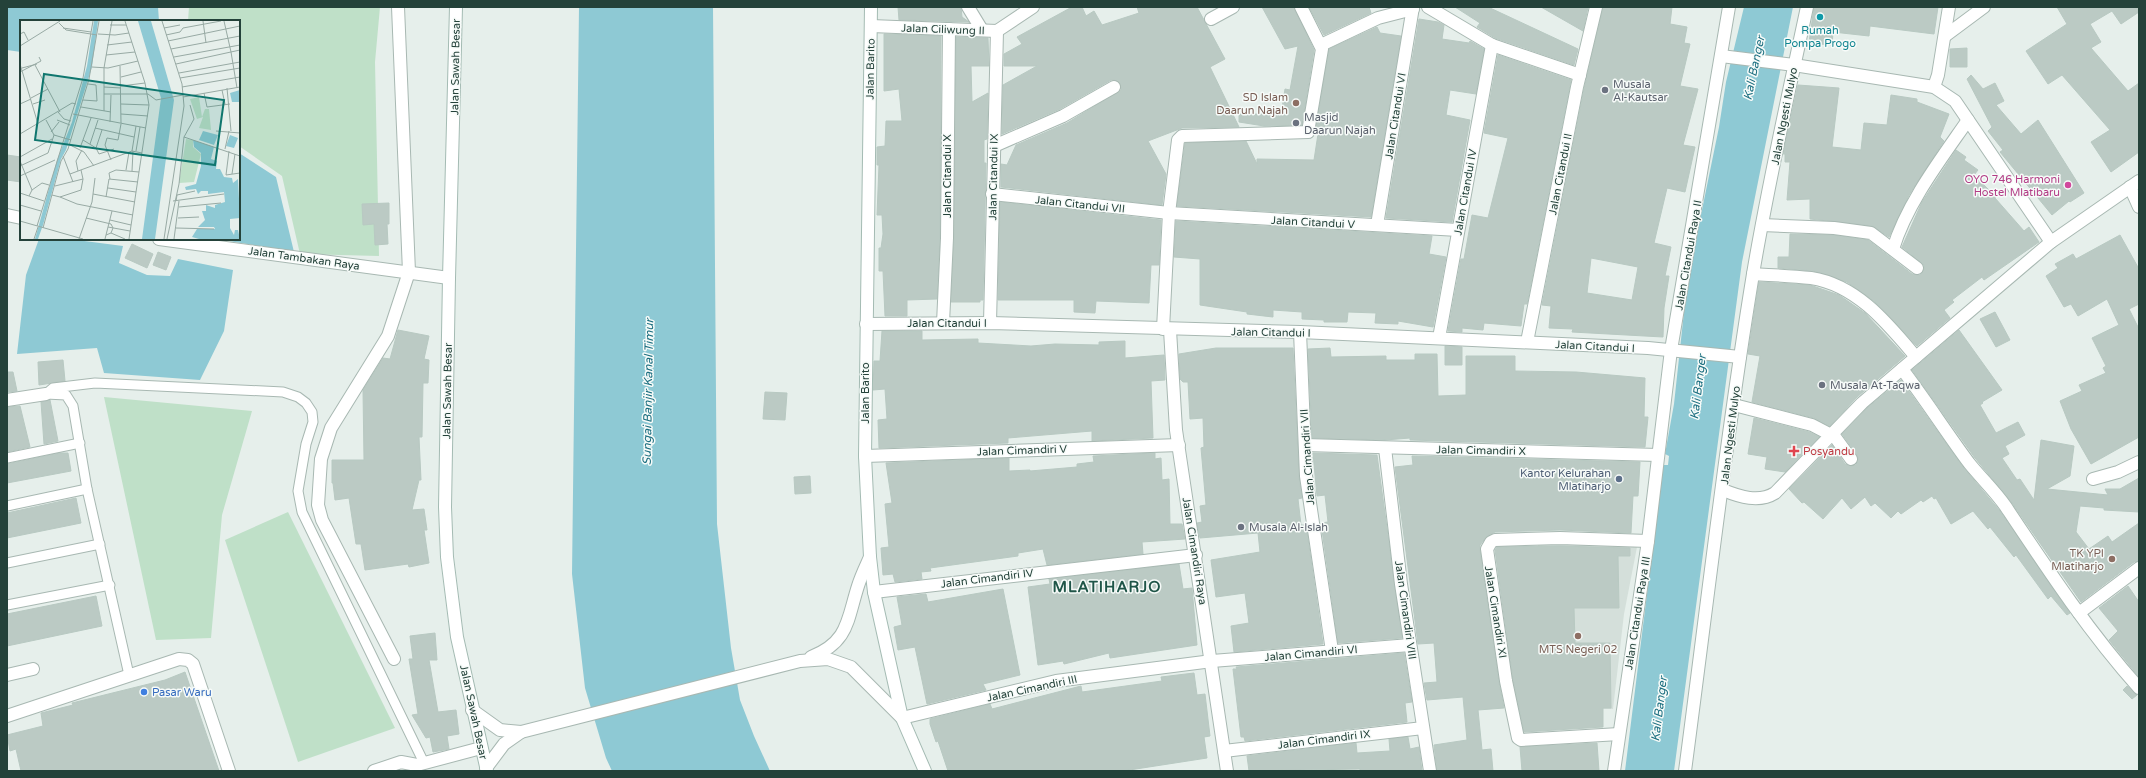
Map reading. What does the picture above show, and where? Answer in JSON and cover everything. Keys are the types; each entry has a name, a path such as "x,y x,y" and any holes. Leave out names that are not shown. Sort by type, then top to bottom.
{"street":[{"path":"394,659 322,520 318,505 321,459 331,428 388,336 409,272 398,7"},
{"name":"Jalan Sawah Besar","path":"456,7 445,507 447,557 457,637 486,770"},
{"name":"Jalan Barito","path":"871,7 865,456 870,557 874,592 902,718 925,771"},
{"path":"968,7 982,30"},
{"path":"1211,19 1233,7"},
{"path":"1301,7 1321,45 1378,18 1413,8"},
{"path":"1428,7 1492,45 1580,75"},
{"name":"Jalan Citandui II","path":"1527,342 1580,75 1596,7"},
{"name":"Jalan Citandui Raya II","path":"1658,454 1674,351 1725,57 1729,7"},
{"name":"Jalan Ngesti Mulyo","path":"1807,7 1790,65 1753,274 1736,356 1734,405 1723,490 1749,499 1768,498 1775,493 1862,403 1902,368 2052,242 2135,184"},
{"path":"1934,87 1942,55 1949,7"},
{"path":"1945,36 1984,7"},
{"name":"Jalan Citandui VI","path":"1377,225 1413,8"},
{"name":"Jalan Ciliwung II","path":"871,26 997,31 1026,9"},
{"name":"Jalan Citandui X","path":"944,323 947,244 949,29"},
{"name":"Jalan Citandui IX","path":"990,323 997,31"},
{"name":"Jalan Cimandiri Raya","path":"1224,770 1224,751 1212,661 1179,445 1166,329 1169,213 1178,140 1182,136 1308,132 1322,56 1321,45"},
{"name":"Jalan Citandui IV","path":"1439,338 1492,45"},
{"path":"1725,57 1790,65 1934,87 1955,101 2052,242"},
{"path":"994,146 1063,116 1114,86"},
{"path":"1893,249 1905,221 1934,169 1968,120"},
{"path":"2135,184 2139,207"},
{"name":"Jalan Citandui VII","path":"992,194 1169,213"},
{"name":"Jalan Citandui V","path":"1169,213 1458,230"},
{"path":"7,216 20,218"},
{"path":"1762,225 1864,231 1871,233 1917,268"},
{"name":"Jalan Tambakan Raya","path":"167,240 449,278"},
{"path":"1753,274 1812,278 1845,290 1886,322 1916,357"},
{"name":"Jalan Citandui I","path":"866,324 990,323 1300,332 1527,342 1736,356"},
{"name":"Jalan Cimandiri VII","path":"1300,332 1306,476 1332,651"},
{"path":"1902,368 1971,464 2006,507 2024,536 2109,654 2139,688"},
{"path":"7,400 46,394"},
{"path":"1734,405 1812,425 1831,435 1851,460"},
{"name":"Jalan Cimandiri V","path":"865,456 1179,445"},
{"name":"Jalan Cimandiri X","path":"1305,446 1658,454"},
{"name":"Jalan Cimandiri VIII","path":"1385,448 1401,584 1430,771"},
{"name":"Jalan Citandui Raya III","path":"1614,771 1648,541 1658,454"},
{"path":"2093,480 2118,472 2139,462"},
{"path":"1685,771 1723,490"},
{"name":"Jalan Cimandiri XI","path":"1619,734 1522,740 1518,738 1505,673 1487,549 1491,542 1496,540 1560,538 1648,541"},
{"name":"Jalan Cimandiri IV","path":"874,592 1196,554"},
{"path":"472,710 500,730 521,732 537,730 800,661 822,652 837,640 845,629 850,617 858,585 870,557"},
{"path":"2079,613 2139,568"},
{"name":"Jalan Cimandiri VI","path":"1212,661 1410,645"},
{"path":"800,661 828,659 851,667 902,718"},
{"path":"7,716 129,674 179,660 188,660 193,664 229,771"},
{"name":"Jalan Cimandiri III","path":"902,718 1056,681 1212,661"},
{"path":"7,675 33,669"},
{"name":"Jalan Cimandiri IX","path":"1224,751 1423,728"},
{"path":"486,770 504,744 521,732"},
{"path":"374,771 401,762 418,766 481,748"}],"lane":[{"path":"46,394 53,388 95,383 283,392 298,397 306,403 312,412 313,422 306,444 298,491 302,512 418,766"},
{"path":"46,394 66,395 73,406 87,489 129,674"},
{"path":"7,458 80,443"},
{"path":"7,506 87,489"},
{"path":"7,563 100,544"},
{"path":"7,605 110,585"}],"shaded area":[{"name":"MTS Negeri 02","path":"1538,543 1588,543 1637,547 1624,614 1613,709 1575,709 1538,555"}],"green space":[{"path":"189,7 380,7 375,62 379,256 300,254 282,176 240,147 240,20 188,20"},
{"path":"104,397 252,411 222,515 211,638 156,640"},
{"path":"288,512 395,728 298,762 225,540"}],"water":[{"path":"7,7 158,7 159,20 20,20 20,52 7,50"},
{"name":"Sungai Banjir Kanal Timur","path":"579,7 713,7 717,524 731,648 740,700 770,771 612,771 606,758 585,688 572,574"},
{"name":"Kali Banger","path":"1744,7 1793,7 1742,262 1674,771 1625,771 1663,465 1668,465 1669,456 1665,454 1674,404 1684,312 1694,249 1719,127 1726,82"},
{"path":"240,154 276,177 294,252 223,240 240,240"},
{"path":"39,240 77,240 123,246 119,263 147,275 170,276 178,259 233,270 224,331 200,380 104,373 97,348 17,354 26,275"}],"building":[{"path":"898,7 961,7 962,17 969,22 899,20"},
{"path":"1072,7 1082,7 1086,16 1094,11 1102,25 1139,13 1137,7 1197,7 1225,59 1210,67 1239,127 1182,128 1148,141 1166,174 1162,205 1001,187 1001,164 1007,165 1016,145 1067,123 1121,90 1120,83 1111,80 1060,109 1002,134 1003,85 1037,66 1004,66 1004,54 1022,44 1017,37"},
{"path":"1262,7 1294,7 1314,50 1302,125 1264,126 1239,122 1239,114 1281,114 1285,89 1290,90 1298,46 1285,49"},
{"path":"1309,7 1369,7 1371,13 1324,35"},
{"path":"1455,7 1488,7 1578,49 1574,65 1495,38 1477,27 1480,23"},
{"path":"1541,7 1588,7 1583,31"},
{"path":"1603,7 1672,7 1670,24 1687,27 1684,43 1690,44 1680,86 1698,89 1683,145 1695,147 1685,192 1667,188 1654,243 1671,247 1665,276 1669,276 1664,308 1663,337 1572,332 1573,329 1549,328 1551,306 1542,305 1584,89","holes":["1591,258 1638,267 1632,300 1587,293"]},
{"path":"1814,7 1938,7 1934,34 1870,26 1869,36 1833,32 1832,45 1809,43"},
{"path":"2057,7 2139,7 2139,12 2121,24 2112,11 2090,24 2101,42 2091,48 2128,91 2139,83 2139,152 2111,172 2091,142 2110,130 2062,75 2048,84 2026,51 2067,24"},
{"path":"1419,19 1438,22 1444,25 1442,39 1469,43 1470,41 1484,49 1476,94 1450,90 1446,115 1470,120 1452,222 1386,218"},
{"path":"1377,27 1380,33 1401,36 1371,217 1177,206 1185,143 1246,141 1257,164 1257,159 1314,160 1318,134 1315,133 1329,49"},
{"path":"884,34 941,36 940,238 937,299 907,300 907,316 885,316 883,271 879,271 879,248 881,248 883,234 882,215 877,215 879,165 877,165 877,147 885,146 886,121 902,121 899,89 884,91"},
{"path":"956,37 988,38 989,66 971,66 972,102 988,93 987,139 984,140 984,163 986,163 983,300 980,300 980,302 951,302 954,238"},
{"path":"1967,48 1967,67 1950,67 1950,49"},
{"path":"1498,55 1571,80 1527,304 1524,304 1521,326 1484,323 1483,330 1462,328 1462,332 1448,331 1461,259 1464,259 1472,215 1488,218 1508,138 1484,133"},
{"path":"1971,75 1983,89 1995,83 2004,101 1996,105 2021,134 2038,120 2084,193 2070,202 2069,201 2052,215 2000,152 2003,150 1988,131 1992,127 1967,79"},
{"path":"1798,85 1839,88 1832,147 1861,150 1864,123 1887,125 1891,95 1917,99 1917,102 1949,114 1940,137 1944,141 1909,195 1889,237 1872,226 1810,219 1810,199 1787,200 1790,162 1785,162 1785,154 1783,154"},
{"path":"1956,150 1966,157 1964,160 1978,170 1974,175 1996,197 1995,198 2024,231 2029,227 2039,242 1984,280 1982,277 1952,300 1954,302 1944,310 1950,318 1917,346 1875,302 1847,282 1813,271 1778,268 1778,257 1789,257 1790,234 1833,235 1868,240 1912,274 1920,275 1924,269 1924,265 1902,247 1922,202"},
{"path":"7,155 20,157 20,182 7,180"},
{"path":"1000,202 1161,220 1159,265 1151,265 1149,303 1096,301 1095,313 1074,312 1074,300 998,300"},
{"path":"389,203 389,224 387,224 388,244 375,245 374,224 363,225 362,204"},
{"path":"1176,221 1432,236 1429,254 1446,257 1433,327 1398,321 1398,324 1375,323 1376,313 1348,312 1347,322 1324,322 1324,320 1302,319 1302,312 1273,310 1273,317 1247,314 1247,312 1200,305 1200,259 1174,257"},
{"path":"2120,235 2139,269 2139,304 2129,309 2139,329 2139,437 2091,464 2071,429 2060,401 2082,391 2079,385 2106,373 2103,368 2106,366 2092,338 2119,325 2107,299 2078,316 2071,304 2064,307 2046,276 2058,268 2055,264 2073,254 2076,259"},
{"path":"132,244 153,254 147,268 125,258"},
{"path":"158,252 171,257 166,270 153,265"},
{"path":"1759,282 1810,285 1839,295 1865,313 1905,356 1857,397 1830,426 1814,418 1752,402 1760,356 1748,354"},
{"path":"1995,312 2010,340 1996,347 1980,319"},
{"path":"398,330 429,336 424,359 429,360 428,383 423,383 422,437 419,437 421,480 419,480 412,510 424,509 427,530 424,530 429,563 409,567 408,564 365,570 361,544 356,544 349,498 335,500 332,483 332,460 364,460 363,390 383,358 390,359"},
{"path":"1959,330 2002,390 1982,402 1983,403 1980,405 1996,433 2018,422 2025,435 2005,446 2009,454 2002,458 2017,480 2020,479 2034,500 2041,440 2074,446 2070,476 2047,489 2108,495 2105,489 2120,489 2139,478 2139,512 2104,510 2104,508 2080,506 2076,532 2089,549 2108,536 2112,542 2139,523 2139,561 2134,562 2081,602 2012,503 1975,458 1912,370"},
{"path":"882,331 922,331 922,340 978,339 978,343 1031,346 1055,344 1099,345 1099,342 1125,341 1125,358 1164,355 1165,380 1151,381 1153,438 1092,441 1092,431 1008,438 1008,443 879,448 878,420 887,419 885,389 873,390 874,361 880,361"},
{"path":"1445,346 1462,347 1462,365 1445,365"},
{"path":"1216,348 1293,348 1299,476 1302,498 1298,499 1301,525 1306,525 1323,644 1234,652 1231,626 1249,623 1245,593 1216,597 1211,560 1260,552 1258,533 1200,538 1197,523 1202,522 1200,506 1206,505 1201,448 1204,447 1203,418 1190,419 1188,382 1183,382 1180,379 1179,354"},
{"path":"1330,348 1331,357 1386,356 1386,360 1415,360 1415,354 1437,354 1438,396 1466,395 1466,356 1515,356 1515,371 1576,372 1645,378 1644,417 1648,417 1645,447 1410,440 1410,438 1385,440 1312,438 1308,349"},
{"path":"63,360 65,381 39,385 38,362"},
{"path":"7,372 13,372 17,391 7,392"},
{"path":"1901,380 1963,467 2000,511 2070,613 2067,615 2051,596 2048,599 2016,555 2014,557 1990,527 1988,529 1973,511 1951,524 1936,498 1934,499 1932,496 1923,502 1921,500 1901,514 1898,511 1891,518 1875,503 1871,506 1865,497 1851,509 1842,498 1823,519 1804,502 1802,503 1789,489 1832,445 1845,464 1851,466 1856,465 1858,459 1857,455 1842,434 1867,408"},
{"path":"765,392 787,393 785,420 763,419"},
{"path":"50,400 58,441 44,444 41,402"},
{"path":"20,406 30,447 7,452 7,407"},
{"path":"1754,418 1809,432 1819,437 1785,472 1765,469 1767,457 1748,454"},
{"path":"60,453 68,453 71,471 7,483 7,464"},
{"path":"1155,453 1155,459 1161,458 1162,480 1169,479 1170,524 1182,524 1185,539 1142,542 1143,554 1047,565 1043,549 1018,553 1018,556 930,568 931,571 921,572 922,579 895,582 893,574 883,575 881,548 889,547 885,504 892,503 886,463 1009,458 1009,471 1030,471 1077,467 1077,464 1094,462 1093,456"},
{"path":"1313,453 1377,455 1402,638 1338,643 1321,523 1328,522 1325,495 1317,496"},
{"path":"1412,456 1640,462 1638,496 1633,496 1631,533 1560,530 1495,532 1487,536 1480,545 1504,708 1478,710 1482,750 1491,749 1493,771 1437,771 1434,745 1467,740 1463,697 1427,700 1424,683 1437,682 1434,643 1418,644 1395,467 1413,465"},
{"path":"810,476 811,493 795,494 794,477"},
{"path":"76,498 81,523 7,538 7,513"},
{"name":"MTS Negeri 02","path":"1560,546 1630,548 1630,556 1618,556 1619,608 1574,608 1575,643 1610,643 1611,708 1603,708 1603,727 1524,732 1513,680 1495,550 1497,547"},
{"path":"1179,564 1183,589 1192,588 1197,645 1110,658 1109,653 1064,664 1063,661 1038,665 1028,587 1050,584 1049,579"},
{"path":"2128,586 2139,602 2139,677 2109,640 2118,631 2099,608"},
{"path":"1003,589 1020,675 983,684 986,690 927,704 915,647 898,650 894,627 902,625 897,597 926,594 928,602"},
{"path":"96,596 102,626 7,646 7,614"},
{"path":"435,633 437,660 429,660 438,712 456,710 459,734 447,736 449,749 433,752 430,737 426,738 412,715 418,714 409,659 413,659 410,636"},
{"path":"1404,653 1412,702 1405,703 1407,722 1245,741 1244,737 1241,737 1233,669 1237,669 1236,667"},
{"name":"Pasar Waru","path":"185,672 219,771 21,771 16,749 10,751 7,735 43,726 41,713 73,705 72,703 165,680"},
{"path":"1194,673 1197,695 1205,694 1210,736 1204,737 1207,758 1123,771 948,771 938,741 936,742 930,724 930,719 990,704 992,709 1081,686 1082,692 1162,681 1161,677"},
{"path":"2127,686 2137,695 2132,699 2123,690"},
{"path":"1408,737 1410,749 1419,747 1422,771 1360,771 1360,769 1249,771 1247,756 1356,743 1357,753 1390,751 1389,739"},
{"path":"1597,743 1599,771 1522,771 1520,747"}],"place":[{"name":"Rumah Pompa Progo","path":"1820,17"},
{"name":"Musala Al-Kautsar","path":"1605,90"},
{"name":"SD Islam Daarun Najah","path":"1296,103"},
{"name":"Masjid Daarun Najah","path":"1296,123"},
{"name":"OYO 746 Harmoni Hostel Mlatibaru","path":"2068,185"},
{"name":"Musala At-Taqwa","path":"1822,385"},
{"name":"Posyandu","path":"1794,451"},
{"name":"Kantor Kelurahan Mlatiharjo","path":"1619,479"},
{"name":"Musala Al-Islah","path":"1241,527"},
{"name":"TK YPI Mlatiharjo","path":"2112,559"},
{"name":"MTS Negeri 02","path":"1578,636"},
{"name":"Pasar Waru","path":"144,692"}],"district":[{"name":"MLATIHARJO","path":"1107,587"}]}
